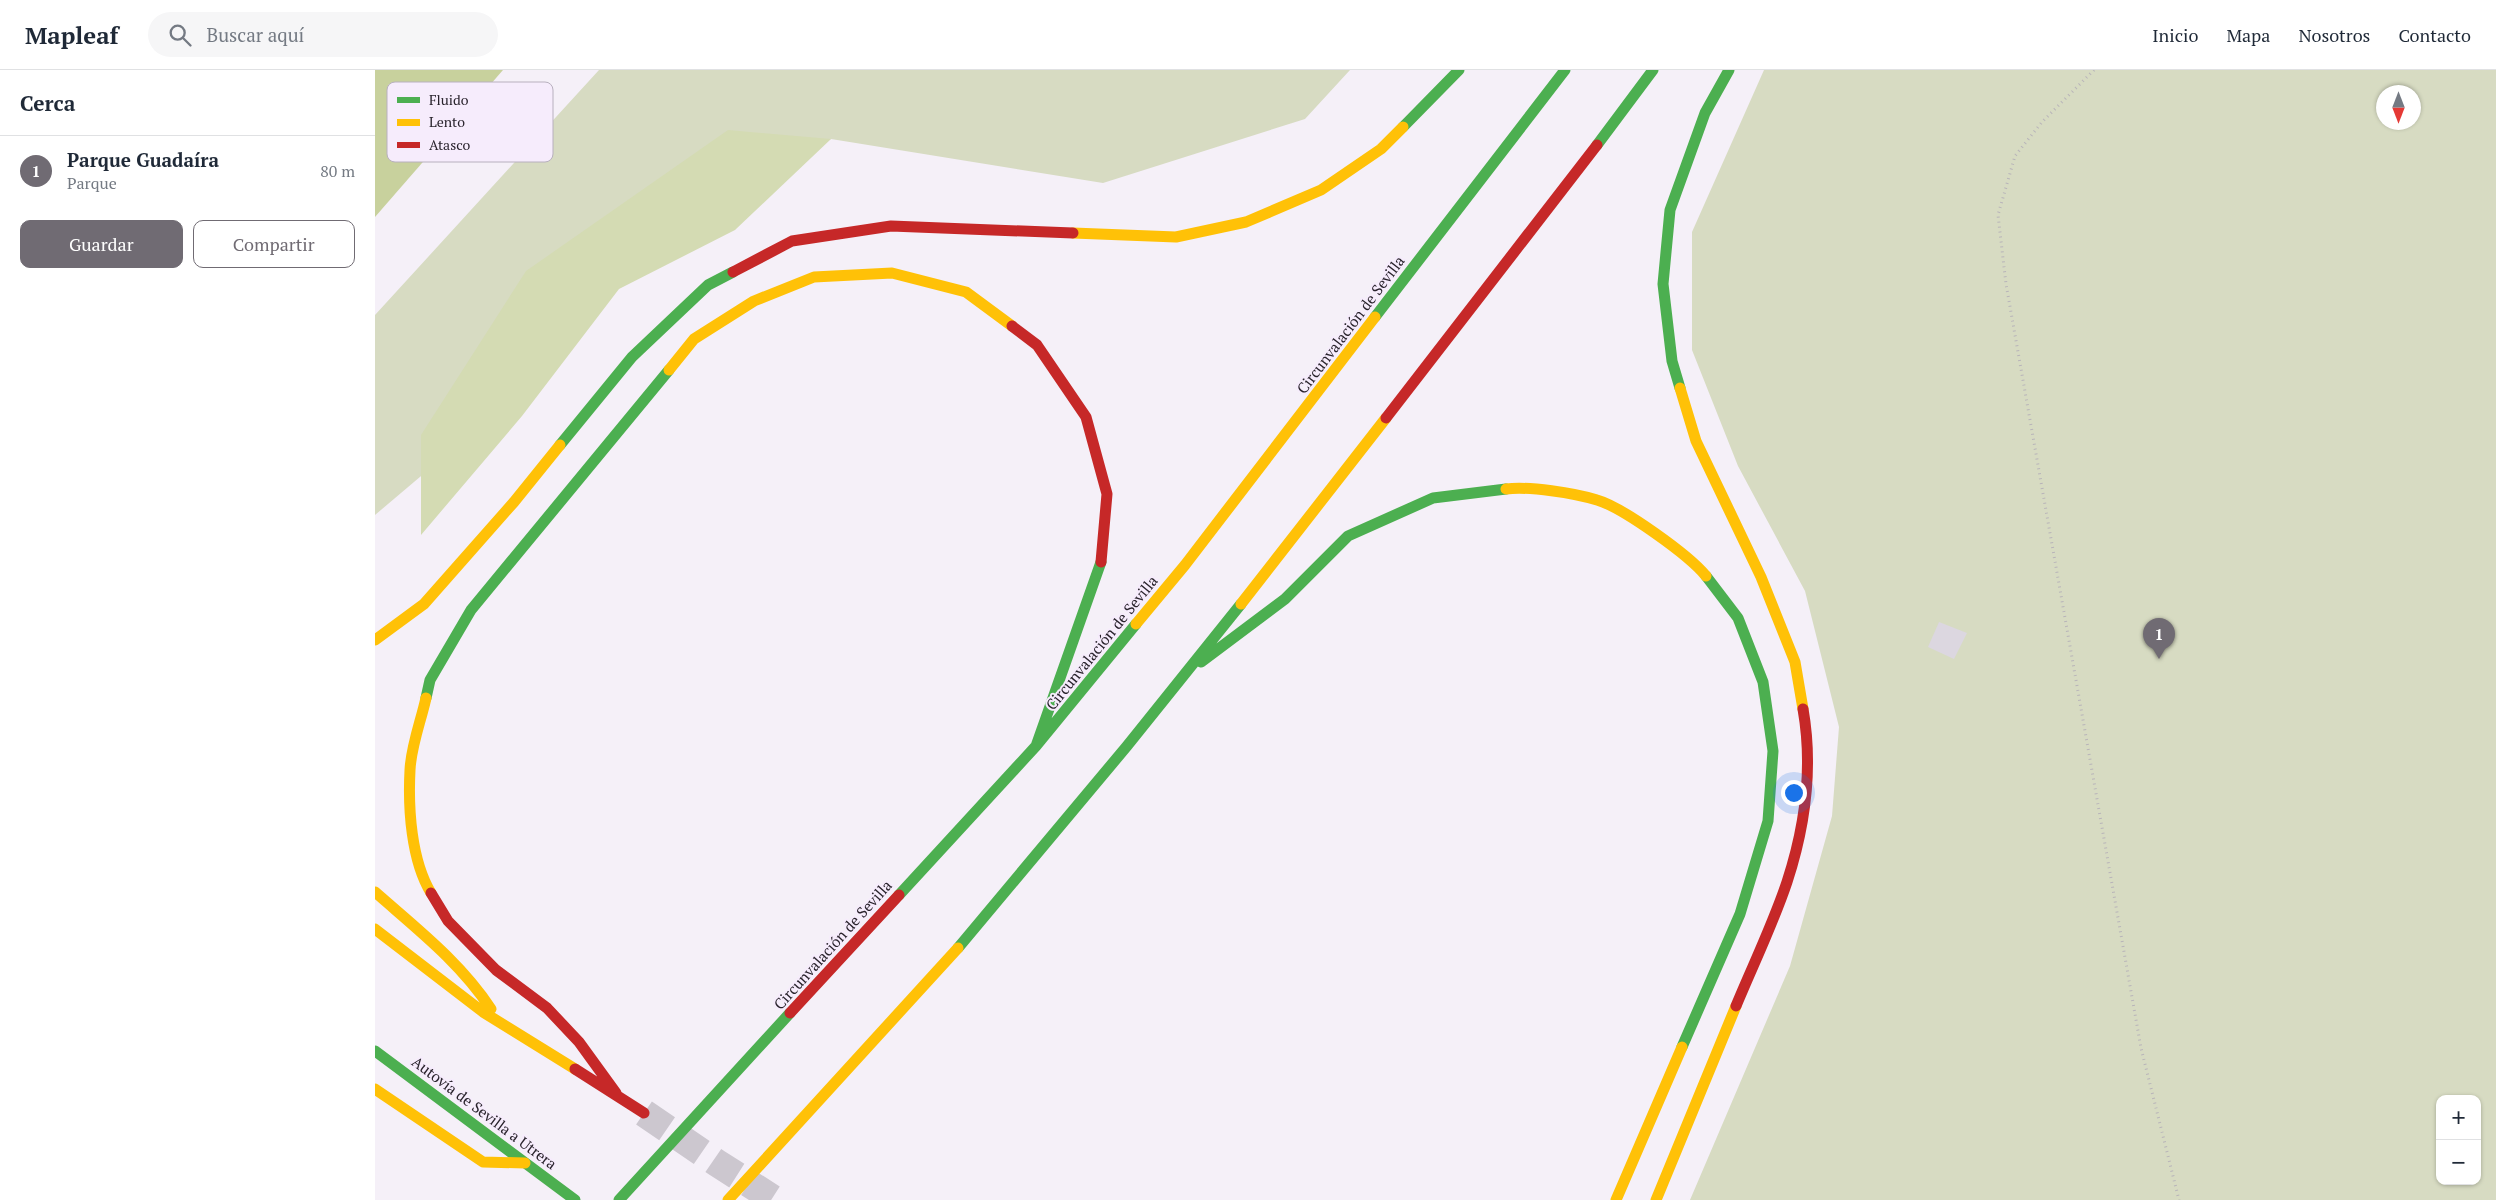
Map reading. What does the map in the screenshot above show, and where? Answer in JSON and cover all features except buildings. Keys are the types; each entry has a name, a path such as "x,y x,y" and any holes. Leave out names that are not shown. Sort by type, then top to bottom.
{"main road":[{"path":"375,640 424,604 514,502 632,357 708,285 792,242 891,226 1176,237 1246,222 1321,190 1381,149 1459,70"},
{"name":"Circunvalación de Sevilla","path":"619,1200 1036,746 1185,565 1565,70"},
{"path":"728,1200 958,948 1053,839 1614,124 1653,70"},
{"path":"1657,1200 1787,882 1806,799 1807,732 1795,662 1761,577 1696,441 1672,361 1663,284 1670,210 1705,113 1729,70"},
{"path":"616,1093 579,1042 553,1015 496,970 448,921 425,883 413,847 410,769 429,680 471,610 694,339 754,301 815,277 892,273 966,292 1037,345 1086,417 1107,494 1101,566 1036,746"},
{"path":"1182,676 1285,599 1348,536 1433,498 1521,487 1598,500 1649,528 1703,573 1738,618 1763,682 1773,751 1768,821 1740,914 1616,1200"},
{"path":"375,892 456,963 482,994 499,1023"},
{"path":"375,929 438,981 499,1023 616,1093 644,1113"},
{"name":"Autovía de Sevilla a Utrera","path":"375,1051 575,1200"},
{"path":"375,1089 483,1162 525,1163"}],"path":[{"path":"2094,70 2043,122 2015,156 1998,215 2006,284 2141,1048 2179,1200"}],"shaded area":[{"path":"375,70 503,70 493,82 387,82 387,162 423,162 375,217"},
{"path":"599,70 1350,70 1305,119 1103,183 831,139 604,254 466,438 375,515 375,315 515,162 553,162 553,120"},
{"path":"1764,70 2496,70 2496,1200 1690,1200 1790,966 1832,816 1839,727 1805,591 1738,466 1692,350 1692,232"},
{"path":"728,130 831,139 735,230 619,289 522,416 421,535 421,435 526,271"}],"tunnel":[{"path":"644,1113 775,1200"}],"traffic: fast":[{"path":"1403,127 1459,70"},
{"path":"1375,317 1565,70"},
{"path":"1597,145 1653,70"},
{"path":"1680,388 1672,361 1663,284 1670,210 1705,113 1729,70"},
{"path":"560,445 632,357 708,285 733,272"},
{"path":"426,698 430,680 471,610 669,370"},
{"path":"1201,662 1285,599 1348,536 1433,498 1506,489"},
{"path":"1036,746 1101,562"},
{"path":"1682,1047 1740,914 1768,821 1773,751 1763,682 1738,618 1706,576"},
{"path":"958,948 1127,746 1241,604"},
{"path":"899,895 1036,746 1136,624"},
{"path":"619,1200 790,1013"},
{"path":"375,1051 575,1200"}],"traffic: slow":[{"path":"1073,233 1176,237 1246,222 1321,190 1381,149 1403,127"},
{"path":"669,370 694,339 754,301 814,277 892,273 966,292 1012,326"},
{"path":"1136,624 1185,565 1375,317"},
{"path":"1680,388 1696,441 1761,577 1795,662 1803,709"},
{"path":"1241,604 1386,418"},
{"path":"375,640 424,604 514,502 560,445"},
{"path":"1506,489 1539,489 1587,497 1608,504 1655,533 1685,556 1706,576"},
{"path":"426,698 412,752 410,817 419,865 431,893"},
{"path":"375,892 452,961 491,1009"},
{"path":"375,929 483,1012 575,1069"},
{"path":"728,1200 958,948"},
{"path":"1656,1200 1736,1006"},
{"path":"1616,1200 1682,1047"},
{"path":"375,1089 483,1162 525,1163"}],"traffic: jam":[{"path":"1386,418 1597,145"},
{"path":"733,272 792,241 891,226 1073,233"},
{"path":"1012,326 1037,345 1086,417 1107,494 1101,562"},
{"path":"1736,1006 1781,898 1799,840 1807,774 1806,731 1803,709"},
{"path":"431,893 448,921 496,970 547,1008 579,1042 616,1093"},
{"path":"790,1013 899,895"},
{"path":"575,1069 644,1113"}],"place":[{"name":"Parque Guadaíra","path":"2159,659"}]}
